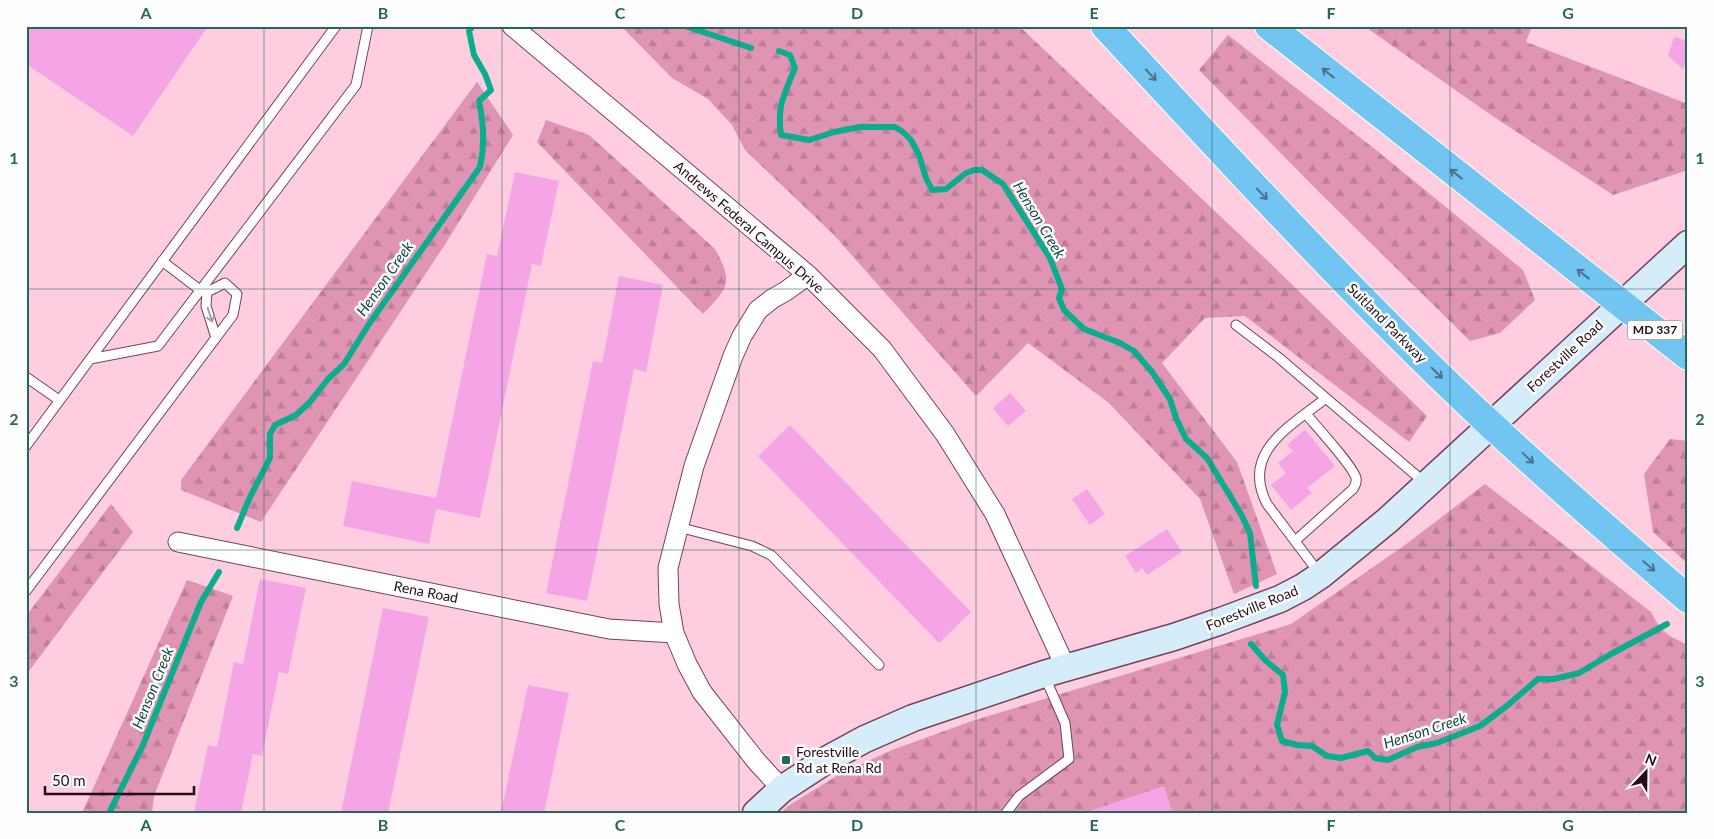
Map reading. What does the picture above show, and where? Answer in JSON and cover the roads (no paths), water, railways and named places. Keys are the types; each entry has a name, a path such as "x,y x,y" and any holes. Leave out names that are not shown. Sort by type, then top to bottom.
{"highway":[{"name":"Suitland Parkway","path":"1105,26 1329,265 1408,344 1492,425 1615,537 1688,599"},
{"path":"1269,26 1622,304"},
{"name":"MD 337","path":"1622,304 1688,356"}],"main road":[{"name":"Forestville Road","path":"756,813 782,789 828,759 865,739 913,718 1055,671 1174,637 1280,599 1303,587 1321,575 1388,520 1688,244"}],"street":[{"name":"Andrews Federal Campus Drive","path":"514,28 808,275 882,349 945,434 995,514 1055,671"},
{"path":"782,789 757,762 702,692 687,664 674,633 669,604 668,568 677,526 694,466 727,370 742,336 758,310 808,275"},
{"name":"Rena Road","path":"178,542 609,629 674,633"}],"lane":[{"path":"26,446 336,26"},
{"path":"90,358 158,346 204,291 356,85 368,26"},
{"path":"162,262 204,291 206,306 216,338"},
{"path":"26,591 233,315 236,294 225,283 204,291"},
{"path":"1236,325 1278,357 1427,485"},
{"path":"26,377 59,400"},
{"path":"1321,575 1267,504 1261,493 1258,476 1260,463 1273,442 1282,432 1326,398"},
{"path":"1295,541 1353,489 1356,484 1356,478 1349,466 1306,414"},
{"path":"677,526 752,546 771,555 878,665"},
{"path":"1006,813 1019,796 1069,759 1065,723 1055,671"}],"waterway":[{"name":"Henson Creek","path":"237,528 270,458 270,434 275,425 296,415 344,364 369,324 480,167 483,151 483,134 479,101 491,90 485,74 474,55 469,31 473,26"},
{"name":"Henson Creek","path":"685,26 751,48"},
{"name":"Henson Creek","path":"779,51 790,55 795,68 781,108 781,135 809,140 834,132 860,127 895,127 911,140 919,155 932,190 946,189 966,173 974,170 982,170 1003,184 1050,258 1062,289 1059,298 1064,310 1084,329 1120,343 1134,351 1152,372 1170,399 1186,439 1207,458 1241,514 1250,533 1256,586"},
{"name":"Henson Creek","path":"109,813 143,745 201,602 219,572"},
{"name":"Henson Creek","path":"1251,644 1266,661 1283,675 1285,692 1277,725 1282,741 1312,746 1327,756 1341,758 1368,751 1375,758 1388,760 1417,747 1437,743 1480,726 1538,679 1554,679 1579,673 1667,624"}],"place":[{"name":"Forestville Rd at Rena Rd","path":"786,760"}]}
